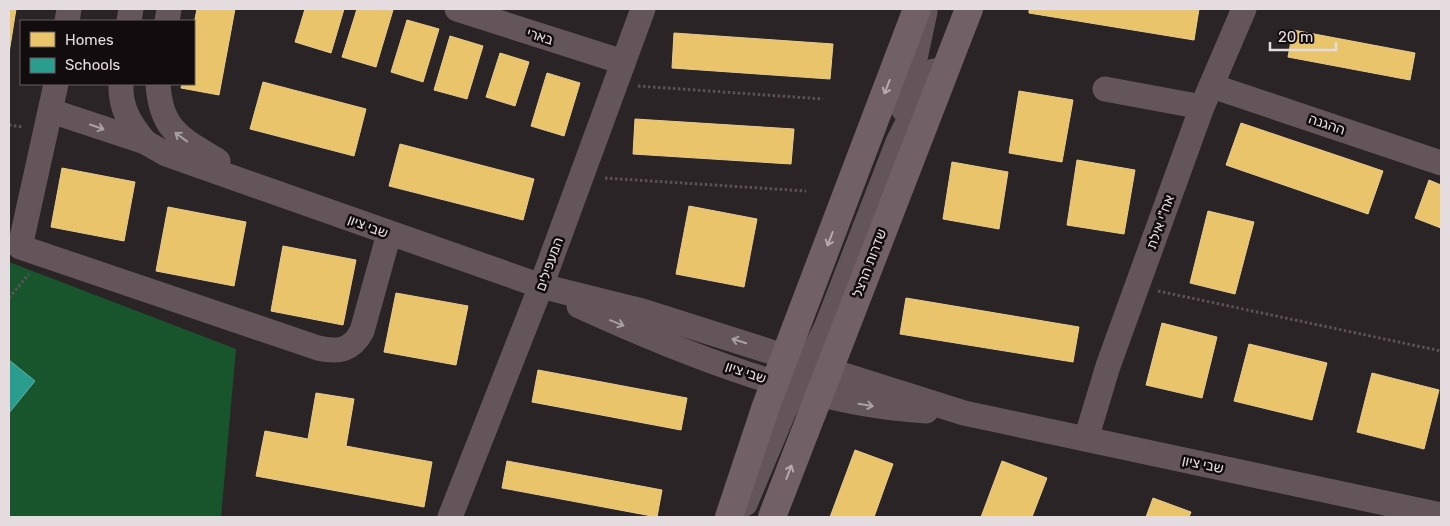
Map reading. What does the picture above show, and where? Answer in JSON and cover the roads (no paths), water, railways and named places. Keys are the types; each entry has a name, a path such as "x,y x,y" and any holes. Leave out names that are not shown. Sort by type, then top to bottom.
{"main road":[{"name":"שדרות הרצל","path":"772,517 797,388 808,363 917,9"},
{"name":"שדרות הרצל","path":"729,517 739,482 797,388 967,9"}],"street":[{"name":"בארי","path":"458,9 619,74"},
{"name":"המעפילים","path":"450,517 541,286 643,9"},
{"path":"898,142 926,9"},
{"path":"808,363 826,328 898,142 967,9"},
{"name":"אח\"י אילת","path":"1086,439 1108,366 1137,286 1207,96 1244,9"},
{"path":"56,85 20,247 318,348 338,351 353,344 362,331 389,234"},
{"path":"121,85 124,111 132,126 145,142"},
{"name":"ההגנה","path":"1105,89 1207,96 1441,163"},
{"name":"שבי ציון","path":"159,93 163,115 173,131 252,182"},
{"path":"51,111 145,142"},
{"name":"שבי ציון","path":"145,142 166,154 252,182 389,234 541,286 642,310 964,413 1086,439 1382,510 1441,515"},
{"name":"שבי ציון","path":"541,286 607,319 700,356 797,388 874,406 964,413"},
{"path":"740,517 772,439 797,388"},
{"path":"752,517 772,439"}]}
